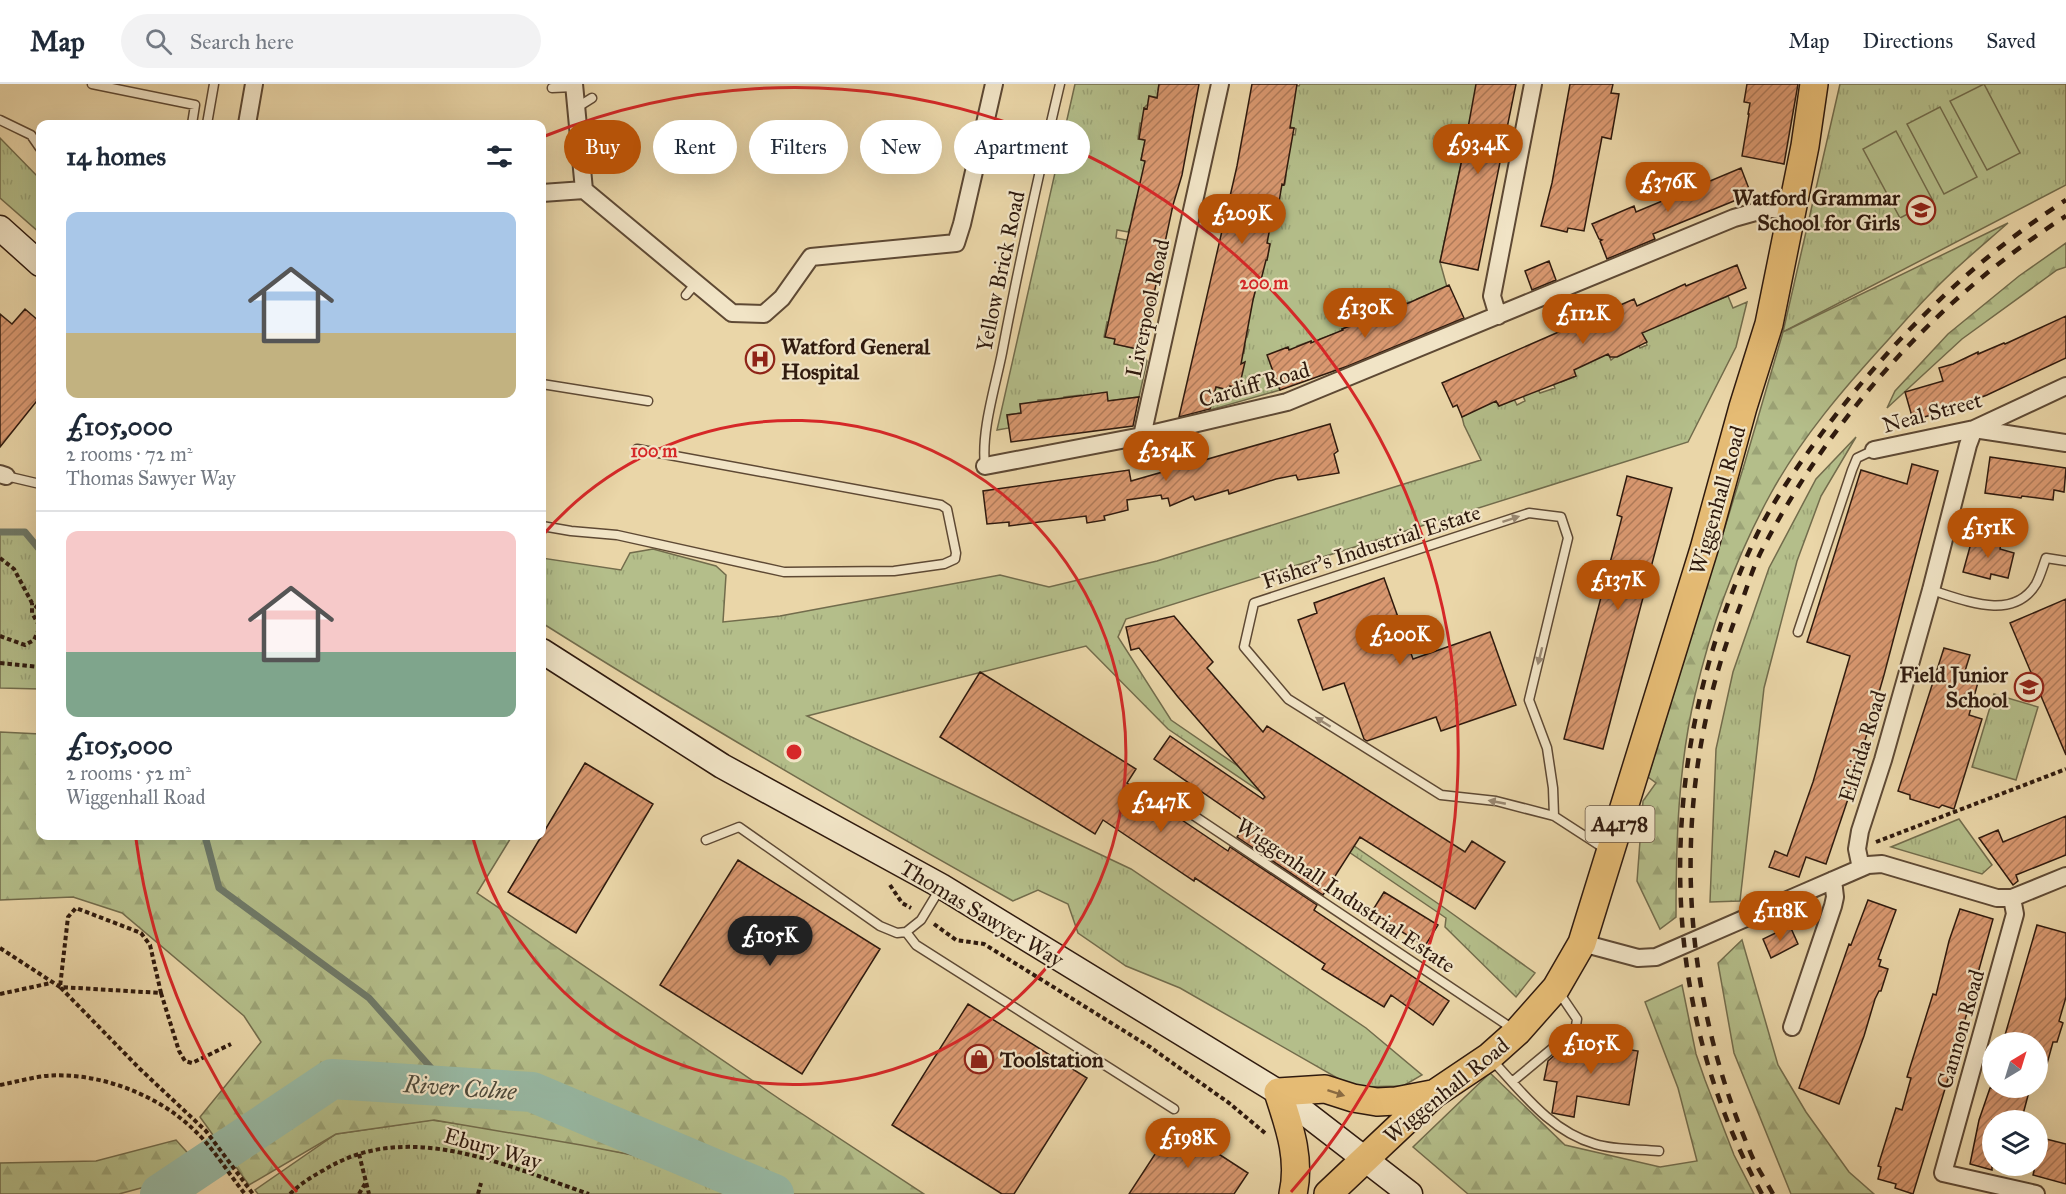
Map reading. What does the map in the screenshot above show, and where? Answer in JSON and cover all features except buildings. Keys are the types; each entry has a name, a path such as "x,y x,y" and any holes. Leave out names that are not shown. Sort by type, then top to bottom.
{"main road":[{"name":"Wiggenhall Road","path":"1328,1194 1434,1094 1489,1057 1517,1032 1556,988 1582,943 1704,549 1743,407 1769,324 1805,146 1814,84"},
{"path":"1293,1194 1296,1165 1292,1137 1278,1092 1325,1089 1353,1098 1377,1102 1434,1094"}],"street":[{"path":"248,120 254,84"},
{"path":"574,86 584,190 691,289 732,314 764,314 782,298 811,257 956,243 963,224 994,84"},
{"name":"Liverpool Road","path":"1142,436 1220,84"},
{"path":"1498,316 1492,296 1533,84"},
{"path":"546,193 584,190"},
{"name":"Cardiff Road","path":"986,466 1142,436 1287,402 1734,218 1766,209 1792,209"},
{"path":"0,228 36,260"},
{"name":"Neal Street","path":"1874,450 1974,429 2066,386"},
{"path":"1974,429 2066,443"},
{"name":"Elfrida Road","path":"1861,868 1857,849 1860,831 1883,760 1974,429"},
{"name":"Thomas Sawyer Way","path":"549,655 722,766 941,886 1278,1092 1410,1194"},
{"path":"1582,943 1638,958 1656,957 1868,865 1882,864 1997,898 2012,898 2066,876"},
{"path":"1792,1027 1836,897 1833,879"},
{"name":"Cannon Road","path":"2012,898 2015,914 1943,1173 2036,1194"}],"lane":[{"path":"92,84 195,105 193,120"},
{"path":"208,120 214,84"},
{"name":"Yellow Brick Road","path":"986,466 983,448 1026,232 1060,84"},
{"path":"552,88 574,86"},
{"path":"576,109 592,98"},
{"path":"0,120 31,135 36,142"},
{"path":"546,385 648,401"},
{"path":"546,527 616,535 783,572 894,571 944,564 955,559 956,553 947,508 941,505 636,449"},
{"path":"1798,632 1857,458 1874,450"},
{"path":"3,475 36,483"},
{"name":"Fisher's Industrial Estate","path":"1554,816 1553,788 1547,748 1529,700 1568,538 1561,517 1529,513 1254,603 1244,647 1288,699 1441,795 1496,801 1554,816 1611,853"},
{"path":"1931,590 1980,604 2011,605 2026,596 2036,584 2046,558 2066,561"},
{"name":"Wiggenhall Industrial Estate","path":"1154,789 1517,1032"},
{"path":"706,840 739,827 880,926 897,933 906,932 914,927 941,886"},
{"path":"906,932 916,945 943,963 1174,1109"},
{"path":"1512,1082 1572,1032 1576,1026 1577,1019 1556,988"},
{"path":"1489,1057 1546,1118 1574,1137 1597,1145 1659,1151"}],"path":[{"path":"0,558 14,569 36,606"},
{"path":"32,603 32,613 36,620"},
{"path":"0,636 25,645 34,640 36,636"},
{"path":"0,663 36,667"},
{"path":"1857,849 2066,769"},
{"path":"882,880 891,886 902,903 956,940 984,944 1150,1047 1229,1103 1271,1140"},
{"path":"60,987 68,917 76,908 141,933 150,945 161,993 179,1051 185,1061 192,1063 231,1044"},
{"path":"0,948 60,987 140,1069 206,1131 253,1194"},
{"path":"0,994 52,982"},
{"path":"60,987 161,993"},
{"path":"0,1085 46,1076 92,1078 134,1091 172,1111 198,1134 245,1194"},
{"name":"Ebury Way","path":"290,1194 299,1185 334,1163 359,1154 409,1146 453,1151 485,1158 590,1194"},
{"path":"359,1154 369,1194"},
{"path":"359,1194 366,1182"},
{"path":"478,1194 481,1183"}],"green space":[{"path":"1075,84 1159,84 1158,90 1170,91 1168,99 1149,96 1148,104 1144,108 1163,126 1140,123 1138,139 1158,142 1144,146 1141,160 1148,162 1146,202 1136,200 1132,215 1143,218 1141,226 1131,224 1128,232 1117,230 1116,238 1136,242 1119,274 1110,313 1118,325 1107,322 1104,337 1115,339 1115,344 1142,350 1147,361 1139,397 1082,404 1081,395 1064,397 1065,406 1056,407 1054,399 1038,400 1038,409 1020,404 1021,413 1007,415 1009,428 997,430 1055,174 1090,174 1090,120 1067,120"},
{"path":"1288,84 1299,86 1300,84 1478,84 1440,262 1447,287 1417,299 1420,308 1413,311 1409,302 1393,309 1397,318 1384,314 1370,320 1372,327 1361,331 1358,323 1342,329 1345,338 1334,334 1320,339 1322,347 1314,350 1311,341 1297,346 1300,354 1270,363 1280,390 1210,410 1216,387 1229,390 1240,352 1244,353 1245,345 1229,342 1230,333 1247,337 1249,330 1245,328 1255,292 1241,288 1242,280 1260,284 1248,256 1267,260 1270,244 1252,240 1268,234 1272,219 1257,204 1278,208 1279,202 1261,180 1285,184 1286,175 1271,131 1295,135 1296,129 1288,126 1289,102 1294,103 1295,95"},
{"name":"Watford Grammar School for Girls","path":"1840,84 2066,84 2066,185 1783,332"},
{"path":"1984,84 2020,153 1987,170 1950,101"},
{"path":"1940,107 1977,177 1944,194 1907,124"},
{"path":"1896,131 1933,201 1900,218 1863,149"},
{"path":"0,138 36,175 36,230 0,198"},
{"path":"2008,223 1928,296 1840,395 1795,453 1770,495 1746,543 1726,593 1695,695 1689,722 1679,805 1676,917 1660,929 1637,881 1643,801 1656,783 1648,777 1783,332"},
{"path":"2066,243 2066,267 2057,270 1962,339 1887,408 1895,391 1948,334 2019,276"},
{"path":"1728,296 1733,308 1747,302 1736,347 1688,442 1126,619 1118,637 1171,720 1535,973 1516,997 1445,927 1446,918 1168,729 1086,646 807,716 1131,869 1366,1028 1422,1075 1403,1086 1353,1087 1180,988 1126,966 1078,933 1068,904 1038,890 1013,901 776,765 546,625 546,559 621,570 630,553 653,549 716,566 726,575 723,622 780,616 1000,575 1049,587 1157,561 1481,460 1462,417 1495,399 1499,406 1506,403 1506,383 1517,405 1525,401 1522,393 1529,372 1540,393 1555,388 1546,367 1553,364 1561,382 1576,376 1568,358 1603,342 1611,360 1637,340 1640,348 1647,345 1639,326"},
{"path":"1856,437 1821,496 1797,561 1764,688 1740,901 1710,902 1716,749 1733,672 1769,568 1816,479"},
{"path":"0,532 25,532 36,545 36,689 0,688"},
{"path":"1994,694 2038,707 2016,780 1972,767"},
{"path":"0,732 36,734 36,840 510,840 477,893 781,1100 924,1194 730,1194 653,1159 434,1120 336,1134 249,1185 200,1117 261,1042 244,1016 122,913 73,897 0,900"},
{"path":"1959,819 1992,865 1982,874 1891,847"},
{"path":"1742,940 1778,1065 1806,1112 1849,1172 1874,1194 1791,1194 1734,1053 1718,963"},
{"path":"1682,985 1696,1054 1734,1155 1754,1194 1468,1194 1413,1147 1490,1073 1565,1145 1660,1167 1697,1161 1678,1088 1645,1002"},
{"path":"431,1120 532,1134 653,1159 730,1194 258,1194 255,1190 336,1134"},
{"path":"176,1140 195,1161 152,1185 119,1194 0,1194 0,1163 96,1161"}],"waterway":[{"path":"0,532 25,532 36,545"},
{"path":"206,840 219,888 369,998 448,1087"},
{"name":"River Colne","path":"160,1194 332,1079 532,1092 774,1194"}],"railway":[{"path":"1762,1194 1726,1117 1700,1037 1685,955 1680,871 1685,788 1698,705 1721,624 1752,545 1767,516 1784,487 1848,399 1904,336 1965,277 2031,224 2066,200"},
{"path":"1773,1194 1751,1155 1725,1084 1707,1017 1696,949 1691,880 1693,811 1701,743 1717,675 1750,577 1764,546 1792,497 1857,404 1933,321 1975,283 2019,248 2066,216"}],"place":[{"name":"Watford Grammar School for Girls","path":"1921,210"},
{"name":"Watford General Hospital","path":"760,359"},
{"name":"Field Junior School","path":"2029,687"},
{"name":"Toolstation","path":"979,1059"}]}
